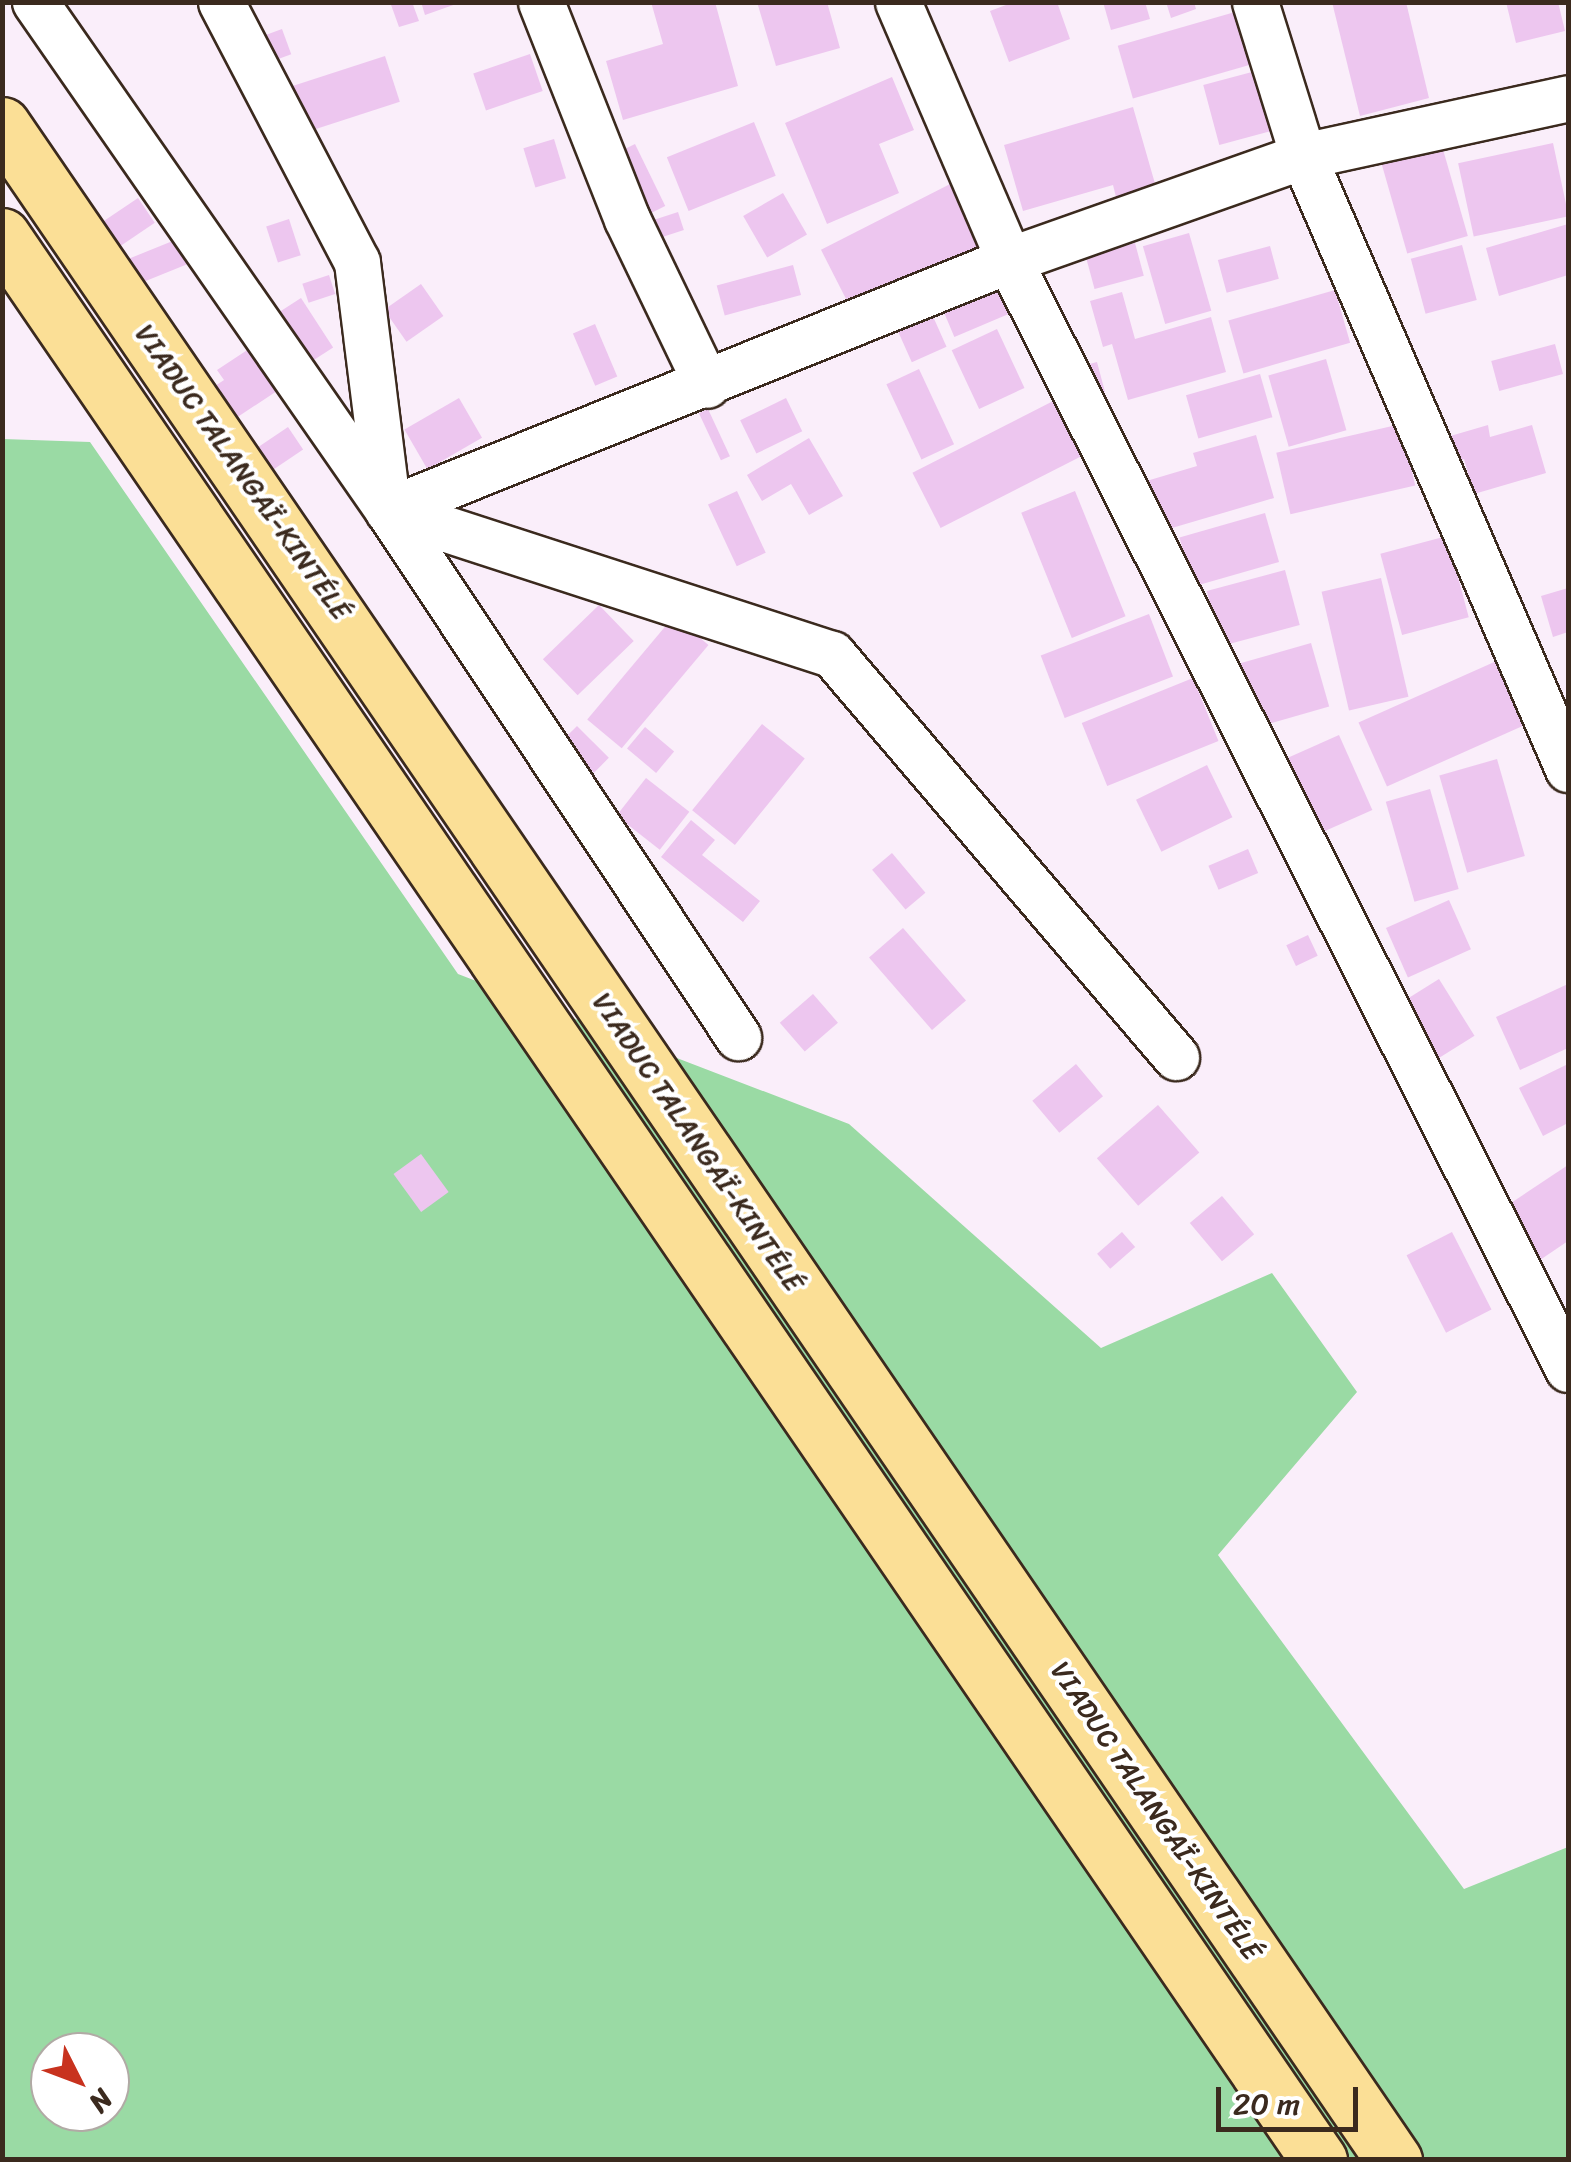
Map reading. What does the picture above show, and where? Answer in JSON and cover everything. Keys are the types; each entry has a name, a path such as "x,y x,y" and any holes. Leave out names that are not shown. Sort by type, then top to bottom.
{"highway":[{"name":"VIADUC TALANGAÏ-KINTÉLÉ","path":"2,124 1394,2160"},
{"path":"2,236 1319,2160"}],"street":[{"path":"34,2 388,510 738,1038"},
{"path":"221,2 357,262 388,510"},
{"path":"542,2 627,219 707,386"},
{"path":"898,2 1009,260 1568,1368"},
{"path":"1255,2 1303,156 1568,769"},
{"path":"388,510 707,386 1009,260 1303,156 1568,98"},
{"path":"388,510 832,654 1176,1057"}],"green space":[{"path":"3,439 90,442 458,974 849,1124 1101,1348 1272,1273 1357,1392 1218,1555 1464,1889 1568,1847 1568,2159 3,2160"}],"building":[{"path":"390,2 412,2 419,21 399,27"},
{"path":"421,2 459,2 459,3 425,15"},
{"path":"651,2 715,2 738,86 623,120 606,61 663,44"},
{"path":"757,2 827,2 840,48 776,66"},
{"path":"1014,2 1057,2 1070,39 1009,62 990,11"},
{"path":"1103,2 1145,2 1150,19 1111,30"},
{"path":"1166,2 1194,2 1196,9 1171,18"},
{"path":"1332,2 1406,2 1429,98 1360,116"},
{"path":"1506,2 1558,2 1565,31 1516,43"},
{"path":"1235,12 1250,65 1133,98 1118,46"},
{"path":"282,29 291,54 272,62 262,36"},
{"path":"530,54 543,91 486,110 473,74"},
{"path":"385,56 400,102 303,133 288,88"},
{"path":"1267,68 1283,128 1219,145 1203,85"},
{"path":"892,77 914,130 879,144 899,193 827,224 785,123"},
{"path":"1133,107 1160,201 1120,213 1113,185 1023,211 1004,145"},
{"path":"754,122 776,176 689,211 667,157"},
{"path":"554,139 566,178 535,188 523,148"},
{"path":"1440,139 1468,236 1407,253 1379,156"},
{"path":"1553,143 1568,216 1474,237 1458,163"},
{"path":"635,144 665,206 638,219 608,157"},
{"path":"960,179 994,245 855,316 821,250"},
{"path":"783,193 807,235 767,258 743,216"},
{"path":"138,198 155,223 102,259 85,234"},
{"path":"678,212 684,230 645,243 639,225"},
{"path":"289,219 301,255 278,263 266,226"},
{"path":"1568,224 1568,275 1499,296 1486,248"},
{"path":"1189,233 1211,311 1165,324 1143,246"},
{"path":"190,234 200,259 137,285 127,259"},
{"path":"1135,243 1144,276 1095,289 1086,256"},
{"path":"1462,245 1477,300 1426,314 1411,259"},
{"path":"1270,246 1279,279 1227,293 1218,260"},
{"path":"793,265 801,295 725,315 717,285"},
{"path":"1002,270 1019,310 954,337 938,297"},
{"path":"329,275 335,294 309,303 302,284"},
{"path":"421,284 443,316 407,342 384,310"},
{"path":"1335,290 1350,343 1243,373 1228,321"},
{"path":"1122,292 1135,339 1211,317 1226,372 1128,400 1112,344 1103,347 1090,301"},
{"path":"301,298 333,347 308,364 276,314"},
{"path":"927,303 947,347 912,362 892,318"},
{"path":"595,324 617,376 595,386 573,333"},
{"path":"997,329 1024,388 979,409 952,350"},
{"path":"261,341 289,383 227,424 206,392 224,380 217,370"},
{"path":"1555,344 1563,374 1499,391 1491,361"},
{"path":"1326,359 1346,430 1289,447 1268,376"},
{"path":"1097,362 1105,392 1084,398 1076,368"},
{"path":"919,369 954,444 921,459 886,384"},
{"path":"1260,374 1272,417 1198,438 1186,395"},
{"path":"1063,396 1091,451 941,528 912,473"},
{"path":"459,398 482,438 427,469 404,430"},
{"path":"786,398 802,431 756,454 740,420"},
{"path":"708,409 730,456 721,460 699,413"},
{"path":"1401,424 1415,485 1290,514 1276,453"},
{"path":"1488,425 1490,437 1532,425 1546,473 1474,494 1464,459 1455,462 1447,437"},
{"path":"288,427 303,449 272,471 256,448"},
{"path":"1256,435 1274,498 1148,535 1133,485 1197,466 1193,453"},
{"path":"809,438 843,496 809,515 791,484 762,501 747,475"},
{"path":"737,491 766,553 737,566 708,505"},
{"path":"1075,491 1126,616 1072,638 1021,513"},
{"path":"1265,513 1279,562 1194,587 1179,538"},
{"path":"1447,536 1469,617 1402,635 1380,554"},
{"path":"1285,570 1300,625 1222,646 1207,591"},
{"path":"1381,578 1408,697 1349,711 1322,592"},
{"path":"1568,588 1568,632 1553,637 1541,596"},
{"path":"599,605 634,641 578,695 543,659"},
{"path":"1149,614 1173,677 1065,718 1041,656"},
{"path":"674,616 708,645 622,748 587,719"},
{"path":"1311,643 1329,706 1252,728 1234,665"},
{"path":"1501,659 1529,723 1387,786 1358,722"},
{"path":"1193,678 1218,741 1107,786 1082,723"},
{"path":"762,724 805,759 735,845 692,810"},
{"path":"577,726 609,758 594,773 562,741"},
{"path":"645,727 674,751 656,773 627,748"},
{"path":"1339,735 1372,810 1303,841 1270,766"},
{"path":"1497,759 1525,856 1467,873 1439,776"},
{"path":"1207,765 1232,817 1161,852 1136,800"},
{"path":"646,778 689,812 660,850 616,816"},
{"path":"1430,789 1459,889 1414,902 1386,802"},
{"path":"691,820 715,840 702,855 760,901 743,922 661,857"},
{"path":"1248,849 1258,873 1219,890 1208,866"},
{"path":"892,853 925,893 906,910 872,870"},
{"path":"1449,900 1471,949 1408,977 1386,928"},
{"path":"903,928 966,1000 932,1030 869,958"},
{"path":"1308,935 1318,956 1296,966 1286,945"},
{"path":"1439,979 1475,1036 1425,1067 1390,1010"},
{"path":"1568,984 1568,1048 1520,1070 1496,1017"},
{"path":"813,994 838,1023 805,1052 780,1023"},
{"path":"1076,1064 1103,1096 1059,1133 1032,1101"},
{"path":"1568,1064 1568,1123 1543,1136 1519,1088"},
{"path":"1158,1105 1199,1153 1138,1206 1097,1158"},
{"path":"421,1154 449,1192 421,1212 393,1174"},
{"path":"1568,1165 1568,1241 1540,1260 1505,1207"},
{"path":"1222,1196 1254,1234 1222,1261 1190,1223"},
{"path":"1122,1232 1135,1247 1110,1269 1097,1254"},
{"path":"1452,1232 1491,1310 1446,1333 1407,1255"}]}
